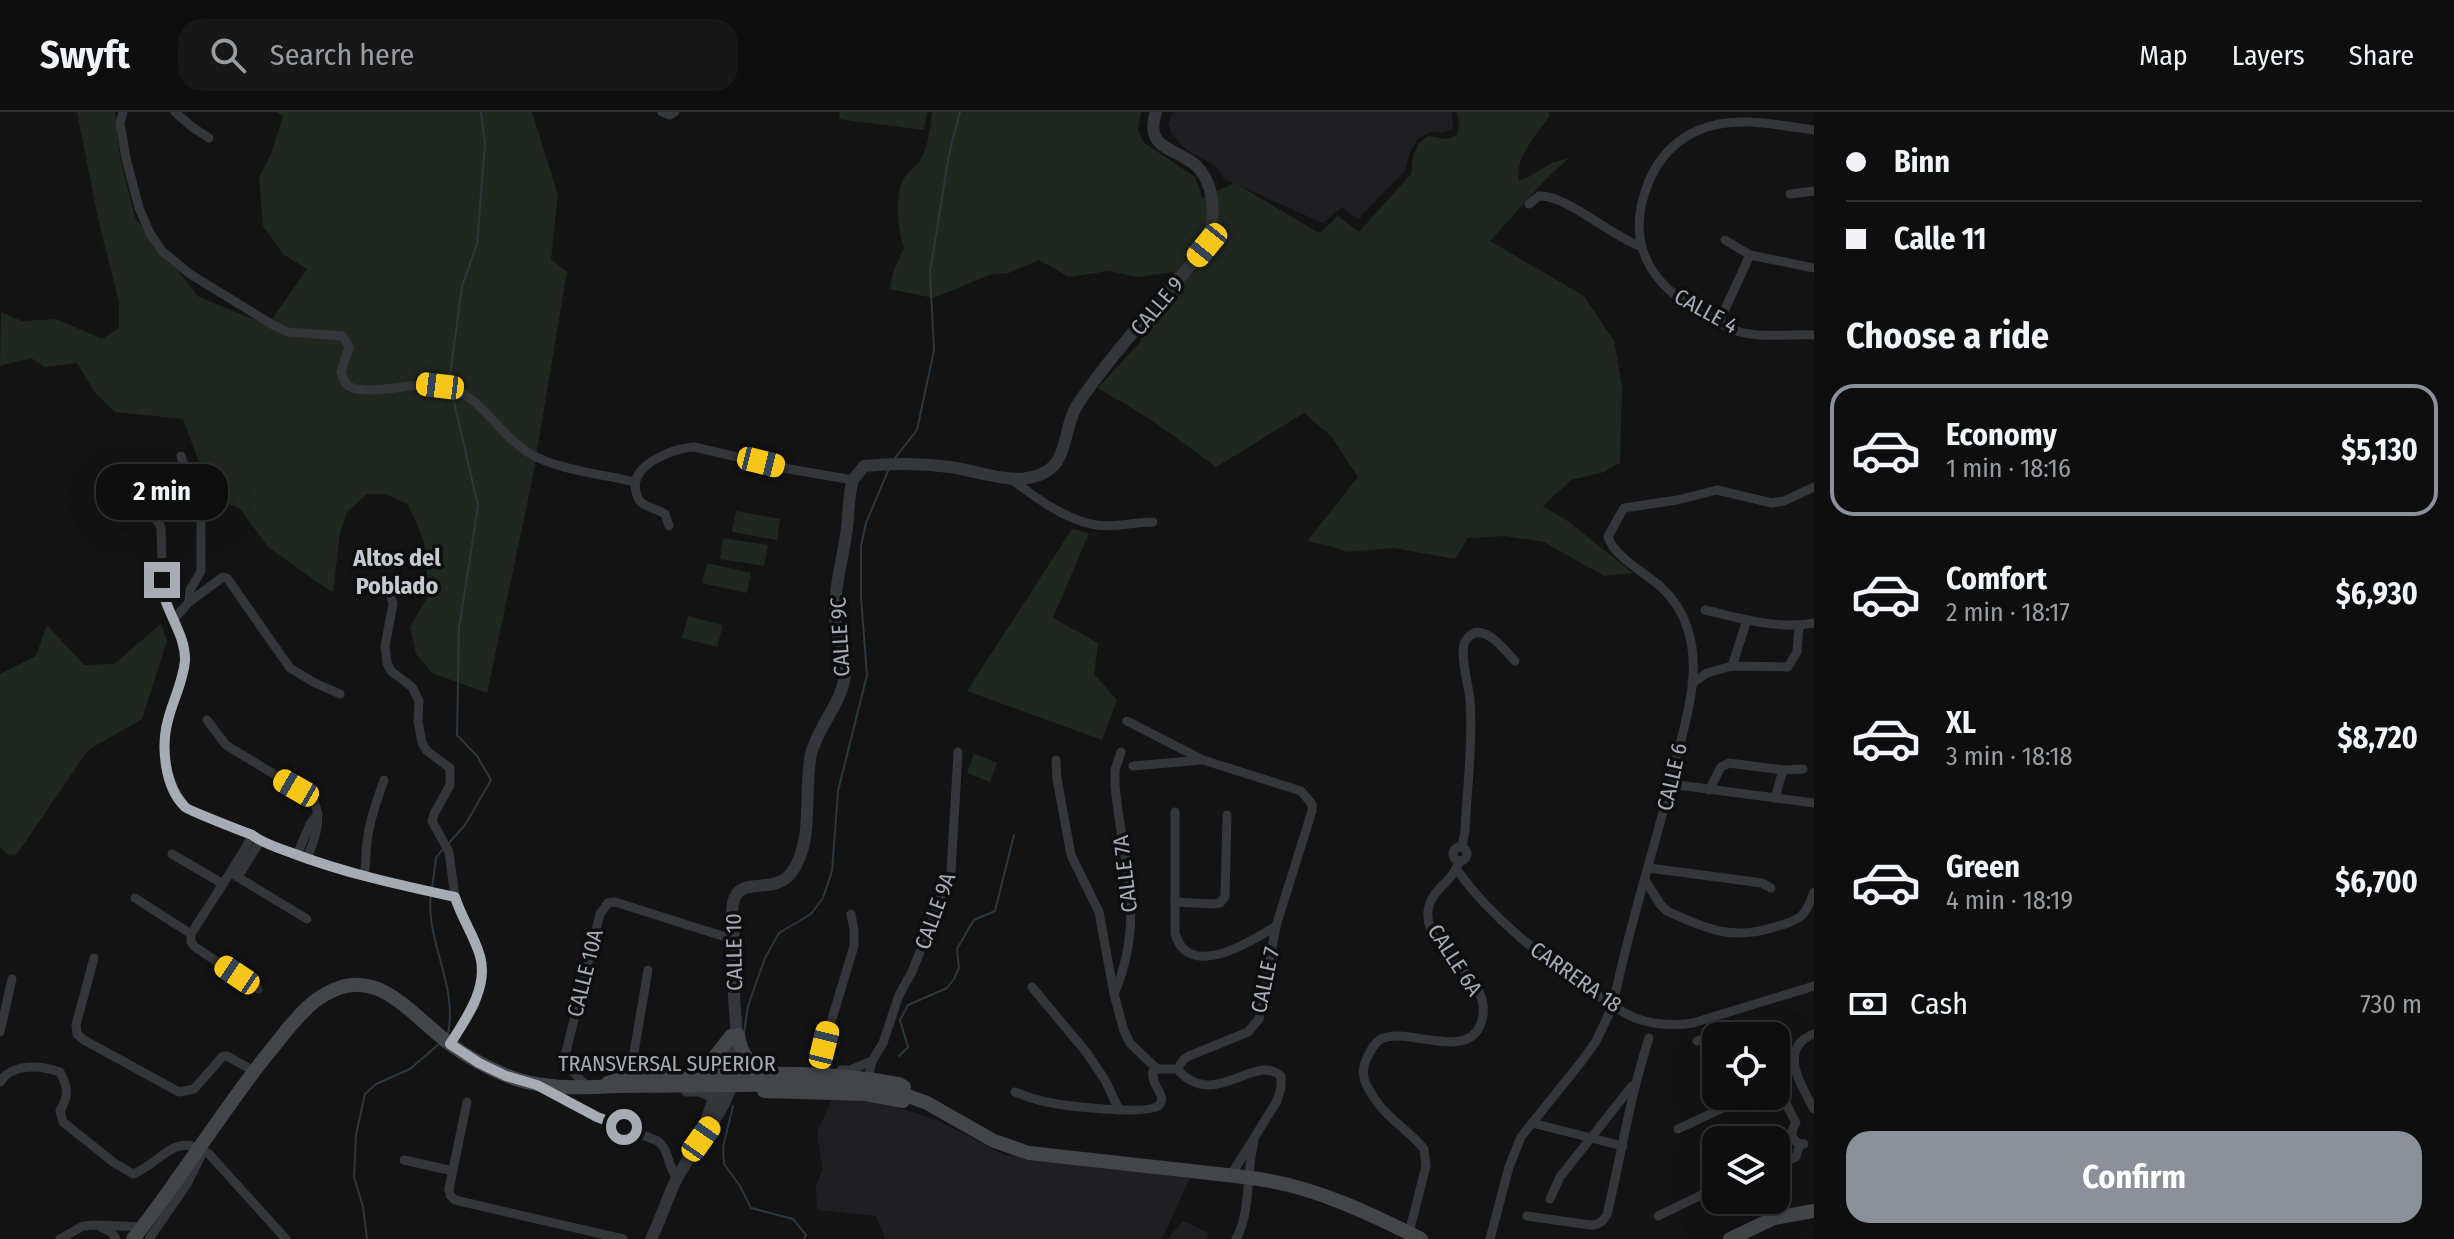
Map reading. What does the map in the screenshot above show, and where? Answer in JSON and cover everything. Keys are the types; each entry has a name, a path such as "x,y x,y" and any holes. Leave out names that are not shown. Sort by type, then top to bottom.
{"main road":[{"name":"TRANSVERSAL SUPERIOR","path":"141,1235 204,1151 254,1071 288,1029 313,1002 344,987 361,984 377,987 479,1063 506,1076 537,1085 618,1088 835,1084 892,1090 927,1103 978,1134 1029,1153 1288,1183 1335,1198 1415,1236"},
{"path":"696,1076 734,1036 749,1063 766,1074"},
{"path":"593,1087 631,1070 648,1076 766,1074 822,1079 867,1078 899,1084 927,1103"},
{"path":"729,1091 798,1092 822,1079 866,1094 927,1103"},
{"path":"1730,1239 1774,1218 1814,1209"}],"street":[{"path":"123,112 120,123 139,208 162,251 190,274 287,332 343,336 349,347 341,372 346,384 355,389 369,391 423,383 447,386 474,399 514,441 536,457 635,482"},
{"path":"175,112 209,138"},
{"path":"662,112 670,115 675,112"},
{"name":"CALLE 9","path":"1011,479 1027,478 1050,470 1064,449 1077,405 1207,245 1213,224 1209,188 1201,171 1159,143 1153,130 1156,112"},
{"path":"1529,204 1539,196 1546,196 1640,246 1638,221 1643,196 1655,166 1674,144 1700,129 1730,123 1814,130"},
{"path":"1790,194 1814,191"},
{"path":"1725,240 1750,255 1814,268"},
{"name":"CALLE 4","path":"1640,246 1665,288 1689,307 1739,332 1814,335"},
{"path":"1719,322 1750,255"},
{"path":"669,526 665,514 643,505 635,482 644,466 683,447 853,480 864,466 906,463 957,468 1011,479 1073,519 1097,526 1153,522"},
{"path":"181,456 201,522 201,571 190,590 189,602"},
{"name":"CALLE 9C","path":"735,896 750,886 777,884 785,880 801,851 815,740 843,687 846,674 843,647 835,623 835,599 853,480"},
{"name":"CALLE 6","path":"1490,1239 1514,1151 1596,1041 1608,1016 1626,942 1649,868 1692,683 1692,643 1680,611 1660,587 1610,544 1608,536 1624,508 1717,490 1772,503 1784,501 1814,487"},
{"path":"142,515 156,519 161,527 163,598 184,645 181,682 166,726 164,749 169,779 186,808 302,857 455,897"},
{"path":"174,619 189,602 223,577 227,578 290,668 340,694"},
{"path":"387,583 393,604 385,646 387,663 391,671 412,687 419,701 418,721 422,743 427,751 450,768 450,785 432,821 449,852 455,897 481,958 481,977 475,1005 446,1041"},
{"path":"1705,610 1799,627 1814,623"},
{"path":"1732,666 1747,620"},
{"path":"1692,683 1707,673 1732,666 1788,667 1797,652 1799,627"},
{"path":"1458,866 1453,853 1462,847 1465,831 1471,702 1462,652 1464,641 1472,634 1492,636 1515,661"},
{"path":"207,720 226,745 313,798 319,827 302,857"},
{"path":"1127,721 1203,760"},
{"name":"CALLE 9A","path":"866,1094 872,1061 883,1043 899,995 912,972 951,872 958,752"},
{"name":"CALLE 7A","path":"1114,994 1125,966 1132,918 1115,785 1115,770 1121,752"},
{"path":"1056,760 1071,855 1099,912 1114,994 1130,1043 1157,1069"},
{"path":"1133,766 1203,760"},
{"name":"CALLE 7","path":"1177,1069 1184,1059 1243,1034 1259,1019 1276,926 1312,811 1312,804 1301,791 1203,760"},
{"path":"1709,790 1721,767 1729,763 1783,770 1803,769"},
{"path":"1775,798 1783,770"},
{"path":"364,875 370,824 384,780"},
{"path":"1670,784 1814,803"},
{"path":"1175,812 1177,942 1184,951 1206,956 1232,951 1276,926"},
{"path":"1175,902 1213,904 1220,903 1225,897 1227,815"},
{"path":"256,838 234,875 223,884 191,934 191,942 258,989"},
{"path":"172,854 223,884"},
{"name":"CARRERA 18","path":"1458,866 1472,892 1540,955 1603,999 1640,1019 1676,1026 1693,1023 1814,986"},
{"name":"CALLE 6A","path":"1415,1236 1426,1166 1424,1149 1384,1112 1366,1086 1363,1065 1374,1045 1382,1039 1398,1036 1453,1042 1473,1034 1480,1025 1483,1002 1477,989 1437,940 1428,923 1431,898 1458,866"},
{"path":"1649,868 1762,883 1771,888"},
{"path":"234,875 307,919"},
{"path":"1645,880 1667,911 1729,934 1758,932 1795,921 1807,913 1814,892"},
{"name":"CALLE 10","path":"651,1239 677,1178 729,1091 735,1009 735,896"},
{"path":"135,898 191,934"},
{"name":"CALLE 10A","path":"593,1087 567,1066 565,1056 600,914 611,902 735,940"},
{"path":"851,914 854,946 824,1045 822,1079 872,1061"},
{"path":"94,958 76,1025 77,1034 84,1040 179,1092 194,1089 223,1056 254,1071"},
{"path":"631,1070 648,970"},
{"path":"0,1032 12,979"},
{"path":"1032,987 1087,1053 1105,1080 1119,1110"},
{"path":"1814,1034 1800,1043 1795,1052 1794,1066 1796,1076 1814,1109"},
{"path":"1527,1216 1597,1225 1607,1215 1634,1083 1649,1038"},
{"path":"1697,1041 1702,1039"},
{"path":"0,1082 17,1067 60,1072 67,1085 66,1101 60,1111 63,1122 133,1174 144,1170 176,1147 189,1144 204,1151 286,1239"},
{"path":"1015,1092 1051,1103 1146,1110 1160,1105 1161,1094 1152,1077 1157,1069 1177,1069 1186,1078 1205,1086 1225,1083 1266,1069 1279,1073 1282,1080 1277,1101 1234,1176"},
{"name":"CALLE 10","path":"701,1139 714,1098 728,1075"},
{"path":"1550,1199 1560,1177 1634,1083"},
{"path":"537,1085 597,1117 658,1141 664,1146 677,1178"},
{"path":"618,1088 699,1092 714,1098"},
{"path":"467,1102 450,1195 455,1200 623,1239"},
{"path":"1790,1109 1799,1123 1792,1135 1802,1144 1796,1157 1790,1159"},
{"path":"1678,1129 1719,1110"},
{"path":"1532,1123 1623,1146"},
{"path":"1236,1239 1244,1219 1250,1155 1256,1135"},
{"path":"60,1239 83,1226 95,1225 141,1235 159,1224 187,1184 204,1151"},
{"path":"404,1160 453,1171"},
{"path":"1658,1216 1702,1195"},
{"path":"95,1225 111,1232 116,1239"}],"shaded area":[{"path":"77,112 115,112 120,157 135,218 199,297 268,325 307,269 284,255 263,226 259,178 271,154 283,116 276,112 532,112 558,195 551,259 567,272 532,481 487,693 432,673 416,654 410,627 429,595 424,541 408,504 385,494 367,494 347,512 340,533 333,593 269,548 240,509 212,497 183,419 115,412 96,394 77,363 45,367 31,358 0,366 1,312 22,321 56,319 102,339 119,328 119,302 99,223"},
{"path":"840,112 927,112 924,130 839,119"},
{"path":"932,112 1141,112 1138,129 1143,142 1195,177 1202,198 1235,183 1319,233 1338,216 1359,232 1411,174 1418,144 1428,136 1447,139 1457,135 1457,112 1549,112 1549,117 1523,155 1519,180 1551,163 1569,158 1490,241 1584,296 1614,341 1622,386 1620,463 1604,472 1571,480 1543,506 1569,522 1633,573 1604,576 1544,542 1506,536 1468,538 1455,559 1394,548 1347,552 1307,541 1358,477 1331,436 1304,413 1216,467 1150,419 1098,388 1140,342 1149,311 1174,272 1138,277 1108,271 1069,277 1039,260 1009,273 992,274 933,298 890,289 893,272 904,248 898,214 900,187 923,155"},
{"path":"1173,112 1452,112 1453,128 1444,133 1430,132 1418,139 1404,172 1358,219 1342,207 1323,223 1224,179 1216,166 1188,151 1172,135 1168,124"},
{"path":"736,511 780,519 777,540 732,532"},
{"path":"1072,529 1089,533 1053,618 1098,643 1094,674 1117,700 1102,740 967,691"},
{"path":"723,538 768,545 764,566 720,559"},
{"path":"707,563 751,573 747,593 702,583"},
{"path":"688,616 723,625 717,647 682,638"},
{"path":"161,624 167,641 142,719 88,750 22,847 15,855 7,854 0,848 0,674 36,656 47,625 84,665 114,664"},
{"path":"974,753 997,763 990,782 967,773"},
{"path":"858,1098 937,1120 1005,1155 1190,1178 1162,1239 885,1239 876,1216 817,1210 816,1186 823,1169 818,1130 832,1099"},
{"path":"1183,1221 1209,1233 1207,1239 1167,1239"}],"waterway":[{"path":"449,383 462,286 477,244 485,144 481,112"},
{"path":"895,458 917,430 934,350 930,272 949,154 960,112"},
{"path":"448,844 465,825 491,780 477,756 457,735 459,628 478,506 452,393"},
{"path":"744,1033 748,1006 765,958 779,933 811,914 823,898 832,871 838,791 867,675 861,598 861,546 866,523 888,471"},
{"path":"899,1056 908,1047 900,1020 908,1005 947,988 959,968 957,949 969,928 974,920 995,911 1014,835"},
{"path":"432,888 436,858 443,849"},
{"path":"431,894 433,929 449,997 448,1033"},
{"path":"367,1239 363,1207 354,1177 356,1135 365,1094 376,1084 410,1069 439,1044"},
{"path":"733,1106 723,1147 724,1164 751,1208 793,1219 806,1235 804,1239"}],"district":[{"name":"Altos del Poblado","path":"397,572"}],"route":[{"path":"162,580 163,598 184,645 185,659 181,682 166,726 165,759 169,779 186,808 307,859 455,897 481,958 481,977 475,1005 450,1044 506,1076 537,1085 597,1117 624,1127"}]}
